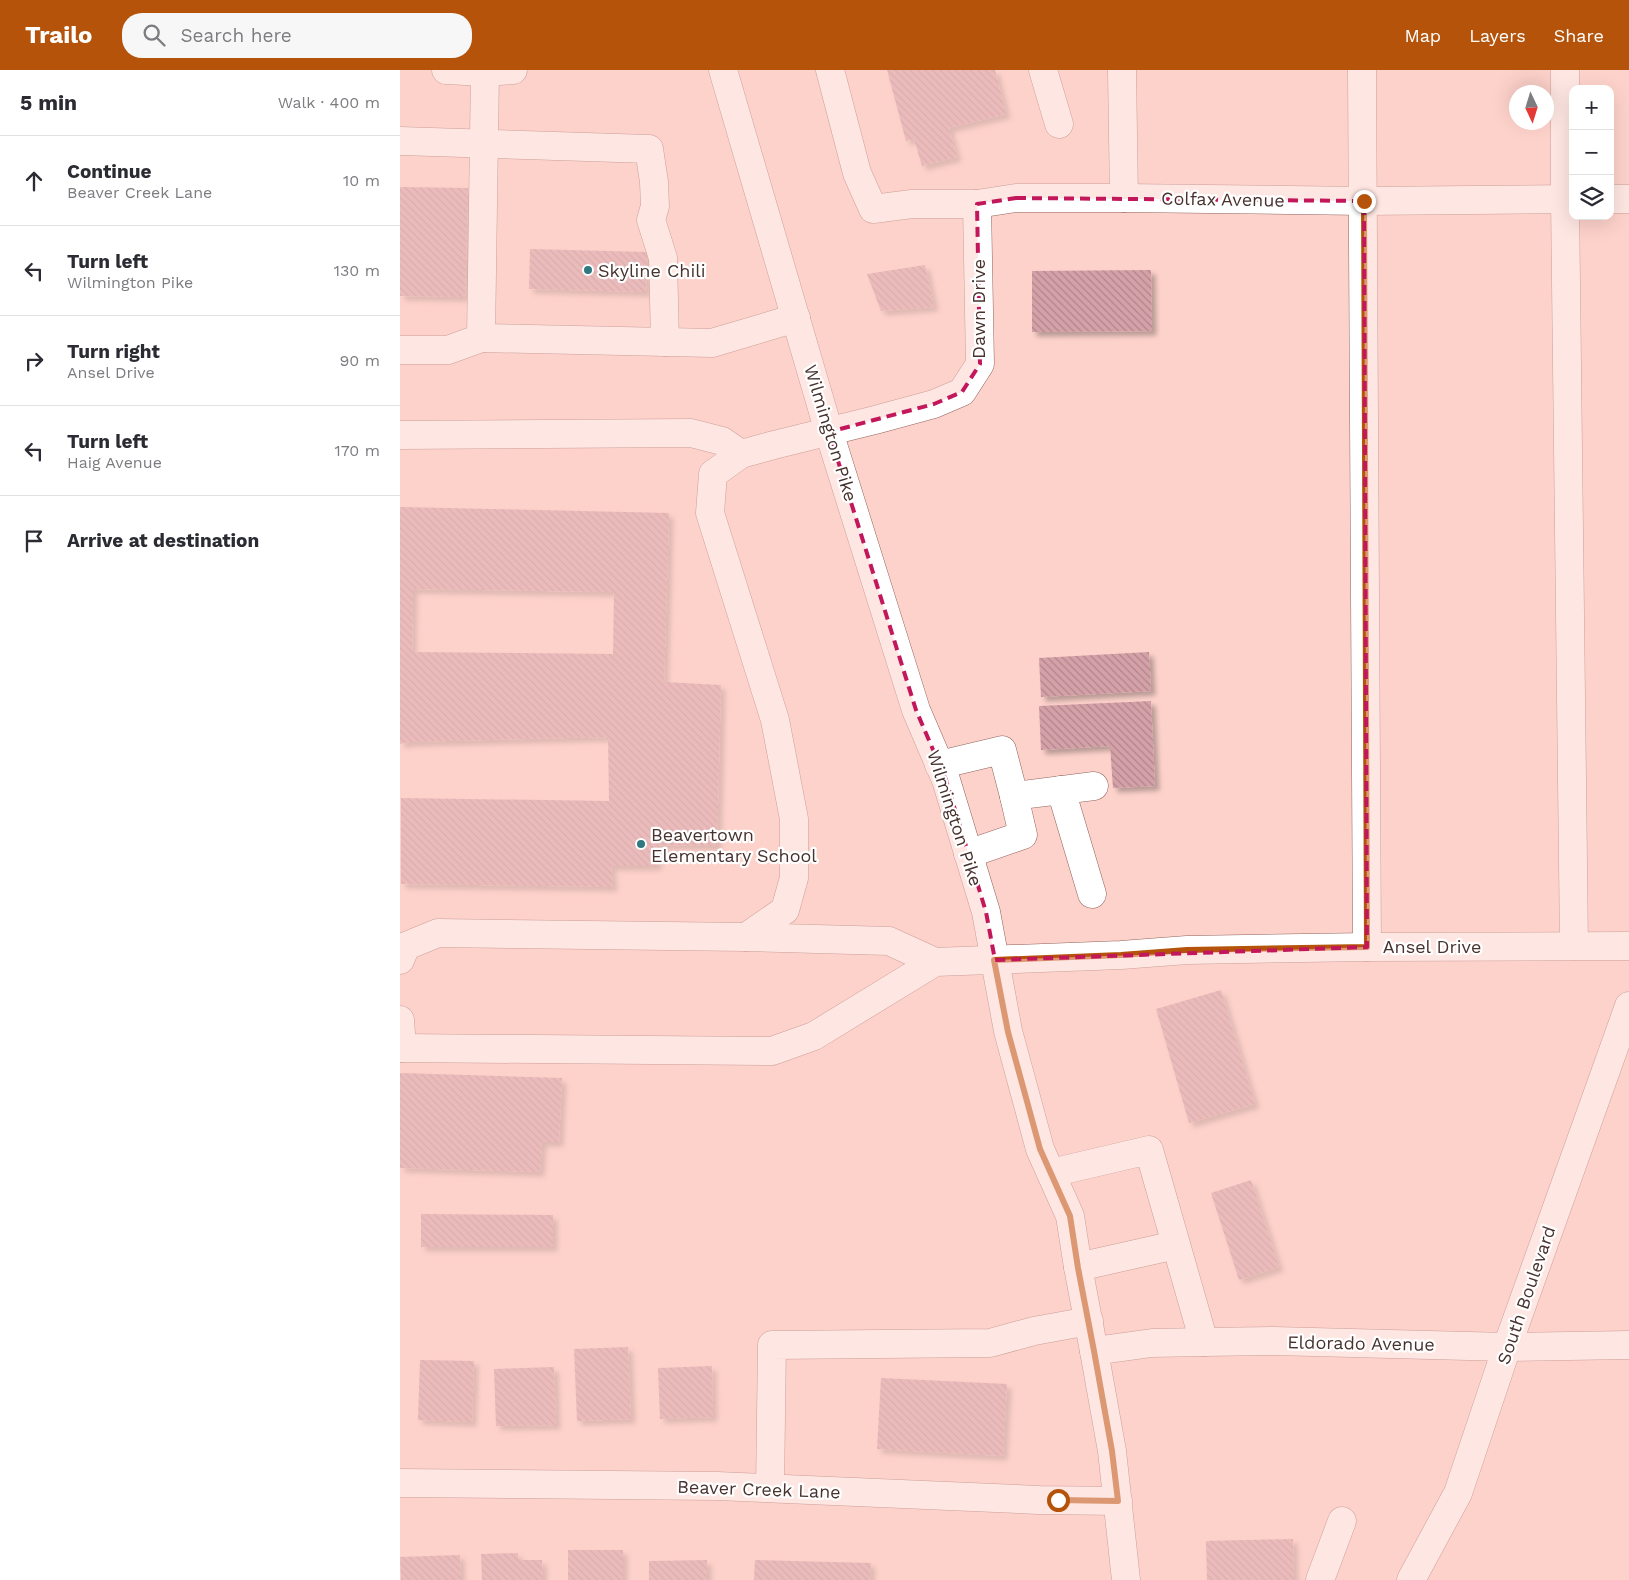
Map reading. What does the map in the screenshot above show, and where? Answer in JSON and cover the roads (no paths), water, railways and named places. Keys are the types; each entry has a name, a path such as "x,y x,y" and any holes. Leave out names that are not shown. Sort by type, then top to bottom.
{"street":[{"path":"446,70 485,72 513,70"},
{"name":"Wilmington Pike","path":"723,70 829,432 916,710 946,780 986,912 1008,1032 1040,1149 1070,1216 1112,1451 1126,1580"},
{"name":"Colfax Avenue","path":"830,70 857,173 874,209 912,204 977,204 1016,198 1364,201 1569,199"},
{"path":"1043,70 1059,124"},
{"path":"1122,70 1124,198"},
{"path":"1362,70 1367,947"},
{"path":"1565,70 1569,199"},
{"path":"481,338 485,72"},
{"path":"400,141 649,150 654,182 655,206 651,220 663,258 666,342"},
{"path":"1614,199 1629,199"},
{"name":"Dawn Drive","path":"746,937 785,910 794,878 794,820 775,720 710,513 713,474 741,454 934,404 962,392 980,364 977,204"},
{"path":"1569,220 1574,946"},
{"path":"400,350 448,350 481,338 712,343 796,318"},
{"path":"400,435 691,433 722,440 741,454"},
{"path":"939,765 1002,750 1023,835 968,854"},
{"path":"1014,796 1094,786"},
{"path":"1062,790 1092,894"},
{"path":"400,960 406,946 438,933 889,941 935,962"},
{"name":"Ansel Drive","path":"935,962 1121,955 1187,950 1629,946"},
{"path":"400,1020 401,1048 772,1051 814,1036 935,962"},
{"name":"South Boulevard","path":"1411,1580 1458,1493 1507,1347 1629,1006"},
{"path":"1051,1174 1149,1150 1204,1342"},
{"path":"1078,1268 1176,1245"},
{"path":"770,1488 772,1345 990,1343 1034,1331 1089,1321"},
{"name":"Eldorado Avenue","path":"1094,1351 1152,1343 1204,1342 1507,1347 1629,1345"},
{"name":"Beaver Creek Lane","path":"400,1483 718,1486 1039,1500 1118,1501"},
{"path":"1320,1580 1342,1521"}],"place":[{"name":"Skyline Chili","path":"588,270"},
{"name":"Beavertown Elementary School","path":"641,844"}]}
